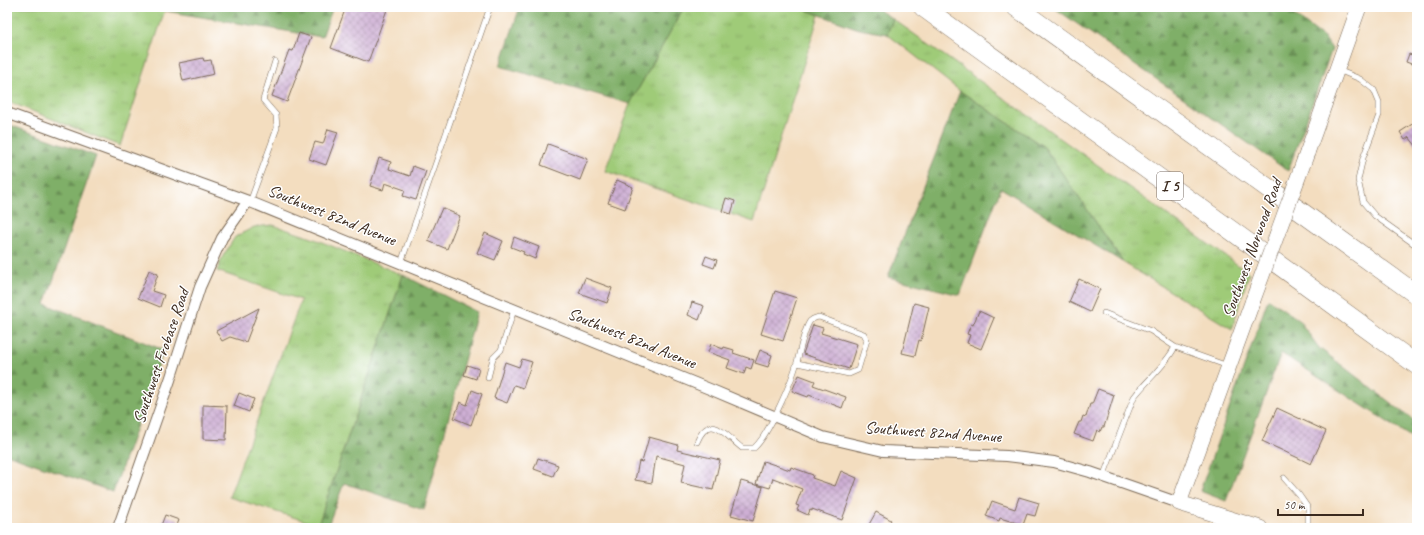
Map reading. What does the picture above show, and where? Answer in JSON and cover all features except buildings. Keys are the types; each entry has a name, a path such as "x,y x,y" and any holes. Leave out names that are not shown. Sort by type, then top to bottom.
{"highway":[{"name":"I 5","path":"924,7 1417,365"},
{"path":"1016,7 1417,295"}],"street":[{"name":"Southwest Norwood Road","path":"1180,503 1359,7"},
{"name":"Southwest 82nd Avenue","path":"7,113 249,201 823,437 883,450 1007,456 1054,462 1260,528"},
{"name":"Southwest Frobase Road","path":"118,528 175,365 200,287 222,238 249,201"}],"lane":[{"path":"401,264 490,7"},
{"path":"249,201 277,128 276,115 263,100 275,61"},
{"path":"1336,70 1360,79 1374,90 1379,102 1378,114 1363,158 1358,180 1363,202 1376,216 1417,246"},
{"path":"488,378 493,358 501,350 514,310"},
{"path":"1104,313 1151,330 1175,348 1229,366"},
{"path":"697,442 702,431 707,428 714,428 726,433 742,448 754,448 759,443 797,363 806,332 810,321 813,318 819,317 866,335 867,340 858,370 854,372 849,374 797,363"},
{"path":"1103,477 1134,397 1169,358 1175,348"},
{"path":"1284,478 1300,495 1308,508 1308,528"}],"green space":[{"path":"7,7 166,7 120,146 7,101"},
{"path":"166,7 333,7 322,37 165,11"},
{"path":"520,7 684,7 630,104 500,66"},
{"path":"684,7 798,7 819,15 754,222 605,171 630,104"},
{"path":"798,7 874,7 893,19 887,34 859,29"},
{"path":"1053,7 1283,7 1324,37 1332,49 1288,171"},
{"path":"893,19 1249,273 1232,329 1124,263 1044,147 960,91 887,34"},
{"path":"960,91 1044,147 1124,263 1001,188 960,295 888,277"},
{"path":"7,124 96,156 45,304 164,350 113,492 7,454"},
{"path":"273,225 312,238 403,275 318,525 229,497 301,300 217,271 223,256 235,237 254,227"},
{"path":"403,275 477,312 424,510 344,483 327,528 318,525"},
{"path":"1268,299 1298,319 1319,348 1417,423 1417,441 1281,353 1226,501 1200,491"}]}
